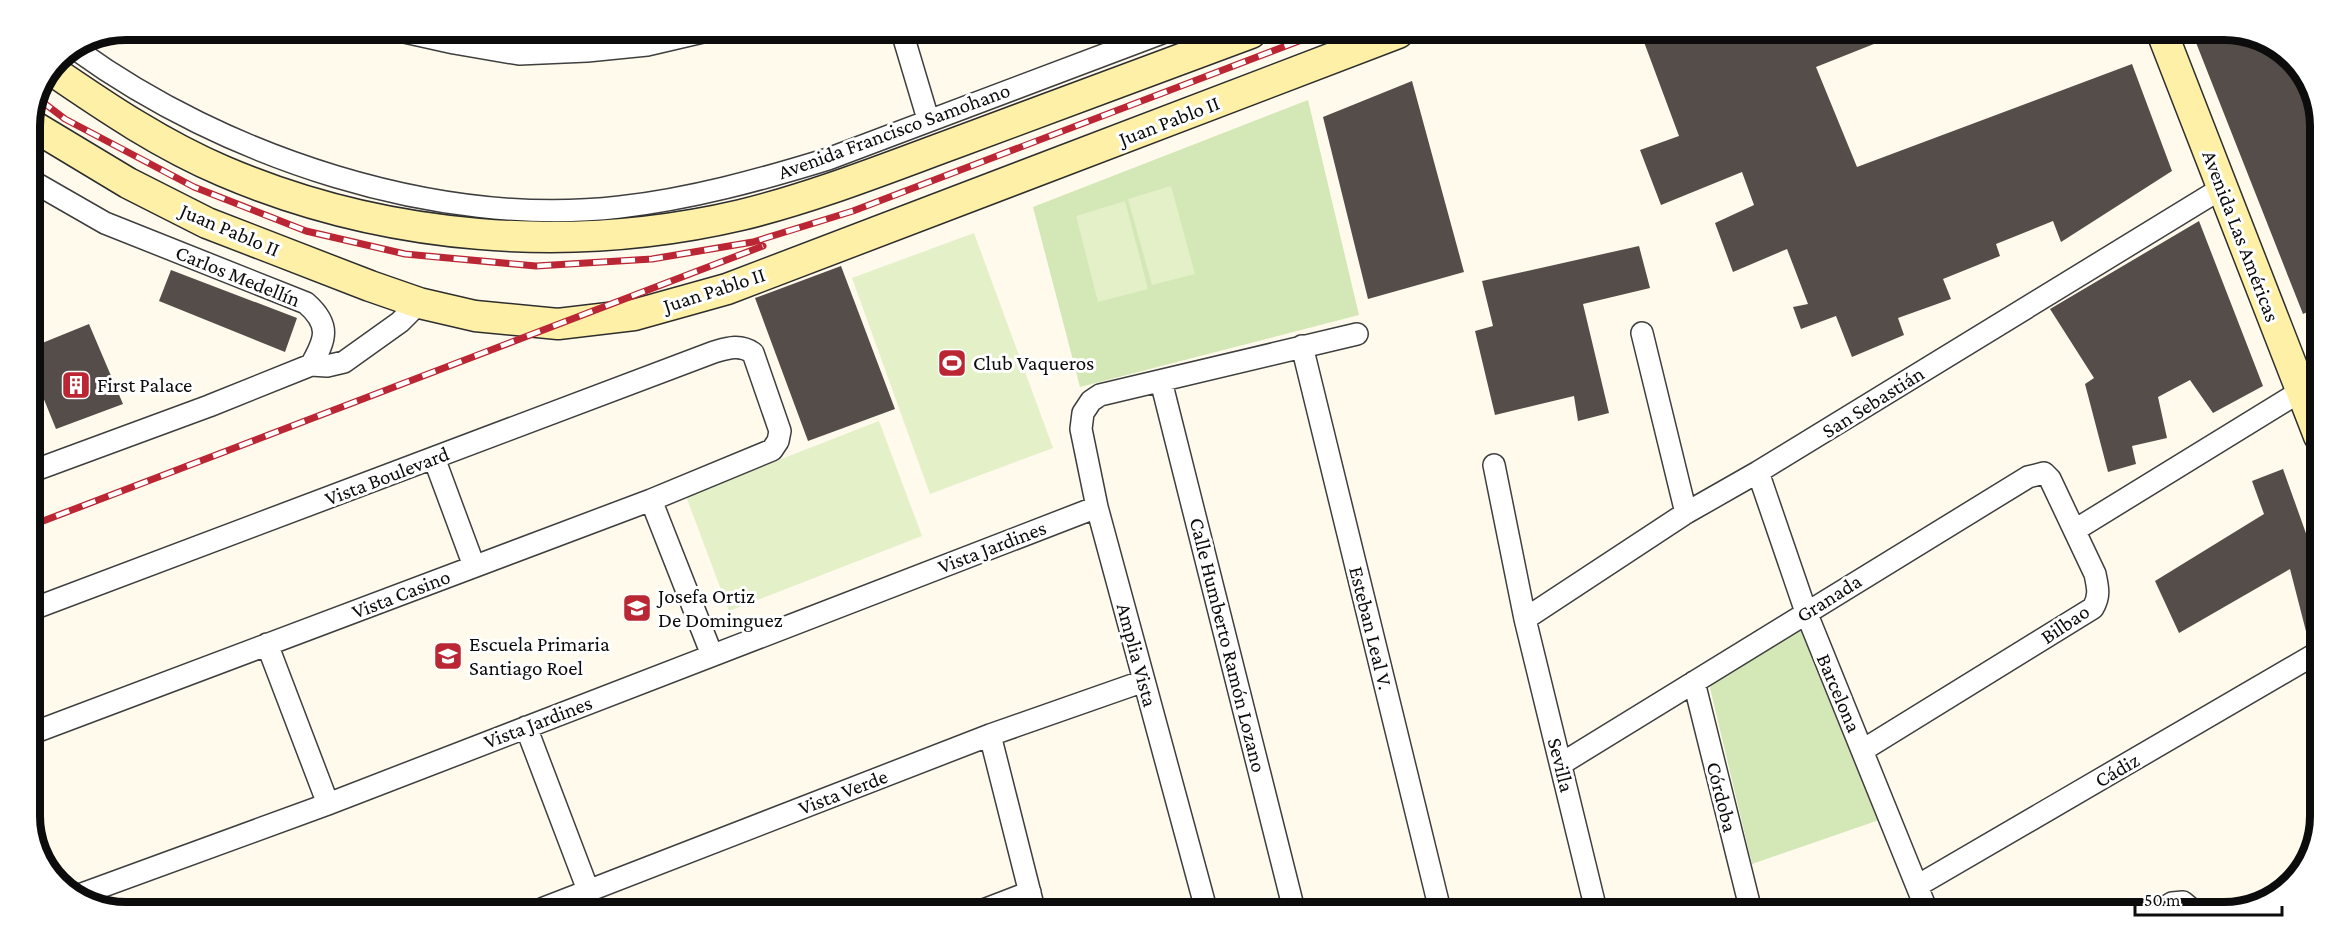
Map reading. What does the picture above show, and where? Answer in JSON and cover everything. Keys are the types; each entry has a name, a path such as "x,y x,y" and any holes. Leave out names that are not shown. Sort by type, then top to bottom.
{"main road":[{"path":"59,75 147,132 222,171 313,203 393,222 469,233 563,237 663,229 741,215 824,191 1232,40"},
{"name":"Juan Pablo II","path":"40,130 128,183 207,223 419,303 475,316 558,324 634,315 727,289 1380,40"},
{"name":"Avenida Las Américas","path":"2165,40 2310,414"}],"street":[{"path":"440,40 519,54 587,51 637,46 667,40"},
{"path":"904,40 928,120"},
{"name":"Avenida Francisco Samohano","path":"82,53 117,79 170,108 283,159 419,198 487,207 570,210 620,207 671,200 773,176 828,159 1143,40"},
{"name":"Carlos Medellín","path":"40,186 105,223 306,303 322,320 324,338 311,365"},
{"name":"San Sebastián","path":"1526,619 1686,513 1758,472 2222,188"},
{"path":"40,467 261,386 311,365 327,366 344,362 400,322 419,303"},
{"path":"1642,333 1686,513"},
{"path":"1161,381 1357,334"},
{"name":"Esteban Leal V.","path":"1302,346 1432,902"},
{"name":"Vista Boulevard","path":"41,605 714,352 733,347 746,348"},
{"name":"Vista Casino","path":"41,730 651,500 772,450 778,441 780,430 753,353 746,348"},
{"name":"Amplia Vista","path":"1161,381 1100,395 1091,401 1083,413 1081,429 1097,507 1204,902"},
{"name":"Calle Humberto Ramón Lozano","path":"1161,381 1292,902"},
{"path":"2074,530 2301,391"},
{"path":"434,458 474,566"},
{"name":"Sevilla","path":"1494,465 1526,619 1594,902"},
{"name":"Barcelona","path":"1758,472 1806,612 1923,902"},
{"name":"Granada","path":"1561,764 2028,477 2044,473 2050,479 2074,530"},
{"path":"651,500 712,655"},
{"name":"Vista Jardines","path":"88,892 328,804 1097,507"},
{"name":"Bilbao","path":"1863,750 2092,608 2098,598 2098,587 2074,530"},
{"path":"267,644 328,804"},
{"name":"Cádiz","path":"1917,886 2310,657"},
{"name":"Vista Verde","path":"559,902 990,735 1143,681"},
{"name":"Córdoba","path":"1694,682 1749,902"},
{"path":"526,727 588,890"},
{"path":"990,735 1032,901"}],"green space":[{"path":"1308,100 1359,315 1080,387 1033,207"},
{"path":"1171,186 1195,274 1152,285 1128,199"},
{"path":"1125,201 1148,289 1098,302 1076,216"},
{"name":"Club Vaqueros","path":"974,233 1053,448 930,494 852,278"},
{"path":"879,421 922,536 729,611 686,496"},
{"path":"1799,627 1809,630 1882,819 1752,864 1710,688 1713,680"}],"building":[{"path":"1643,40 1884,40 1816,67 1857,167 2132,64 2172,171 2061,242 2053,221 1996,244 2000,256 1943,279 1951,299 1898,318 1904,335 1852,357 1836,316 1801,329 1793,307 1808,304 1787,249 1733,272 1715,223 1754,205 1742,172 1661,205 1640,150 1679,136"},
{"path":"2195,40 2241,42 2267,52 2277,58 2293,74 2306,99 2310,121 2310,311 2303,314"},
{"path":"1412,81 1464,272 1368,299 1323,117"},
{"path":"2199,221 2263,386 2213,413 2190,380 2158,397 2167,438 2132,446 2136,464 2108,472 2085,384 2094,378 2050,309"},
{"path":"1639,246 1650,288 1583,304 1609,413 1578,421 1574,396 1495,415 1475,331 1493,326 1482,281"},
{"path":"841,266 895,409 808,441 755,298"},
{"path":"171,270 297,318 285,352 159,301"},
{"name":"First Palace","path":"89,324 123,404 56,429 40,391 40,344"},
{"path":"2283,469 2310,545 2309,643 2290,569 2179,633 2155,581 2264,514 2252,481"}],"railway":[{"path":"44,103 65,119 194,187 306,231 405,254 536,266 652,259 753,242 853,211 1302,40"},
{"path":"41,522 763,246"}],"place":[{"name":"Club Vaqueros","path":"952,363"},
{"name":"First Palace","path":"76,385"},
{"name":"Josefa Ortiz De Dominguez","path":"637,608"},
{"name":"Escuela Primaria Santiago Roel","path":"448,656"}]}
